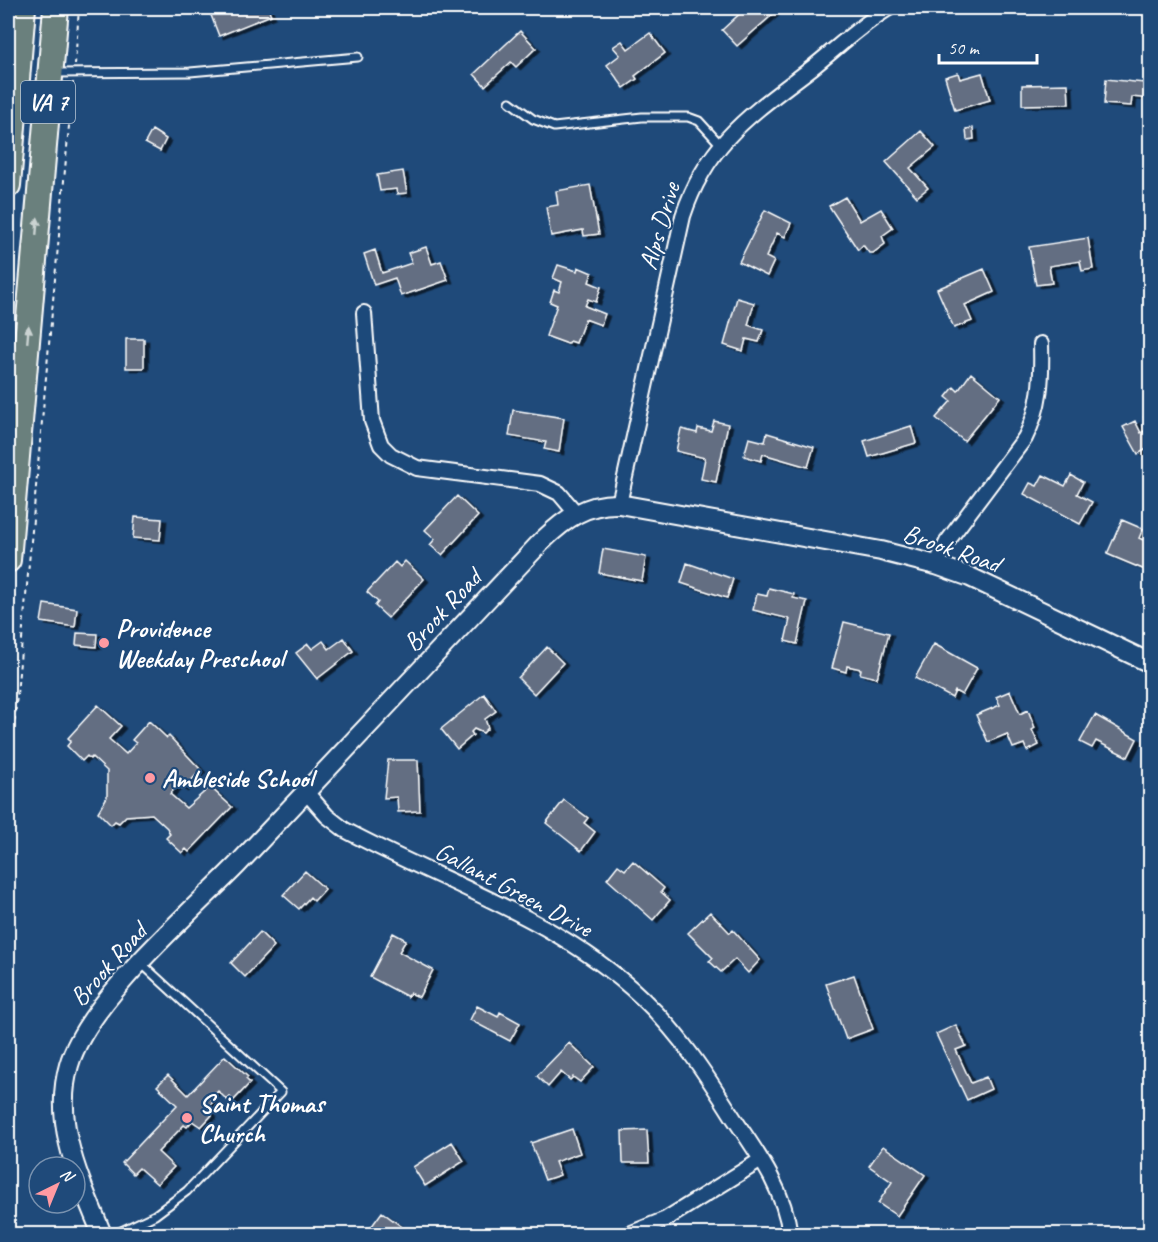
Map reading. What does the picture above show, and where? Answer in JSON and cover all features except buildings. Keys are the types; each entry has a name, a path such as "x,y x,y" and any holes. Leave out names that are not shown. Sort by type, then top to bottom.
{"highway":[{"name":"VA 7","path":"8,185 23,8"},
{"path":"40,196 32,177 29,157 42,8"},
{"name":"VA 7","path":"8,560 40,196 62,74 56,8"}],"street":[{"name":"Alps Drive","path":"619,504 682,216 700,173 720,144 739,124 889,8"},
{"path":"364,313 372,421 381,445 391,455 417,468 540,484 559,493 576,513"},
{"path":"936,565 947,542 1025,438 1034,422 1042,385 1041,344"},
{"name":"Brook Road","path":"102,1234 67,1142 64,1088 73,1054 88,1023 141,963 306,792 540,543 562,521 576,513 592,507 619,504 881,551 936,565 970,577 1150,663"},
{"name":"Gallant Green Drive","path":"306,792 327,816 345,830 552,931 616,975 649,1005 692,1054 761,1160 783,1202 790,1234"},
{"path":"629,1234 666,1219 761,1160"}],"lane":[{"path":"62,74 190,72 358,57"},
{"path":"510,102 533,119 554,127 642,117 688,117 699,121 720,144"},
{"path":"115,1234 155,1215 187,1191 281,1092 141,963"}],"path":[{"path":"8,793 62,74 80,8"},
{"path":"8,962 10,1006 8,1040"}],"place":[{"name":"Providence Weekday Preschool","path":"104,643"},
{"name":"Ambleside School","path":"150,778"},
{"name":"Saint Thomas Church","path":"187,1118"}]}
